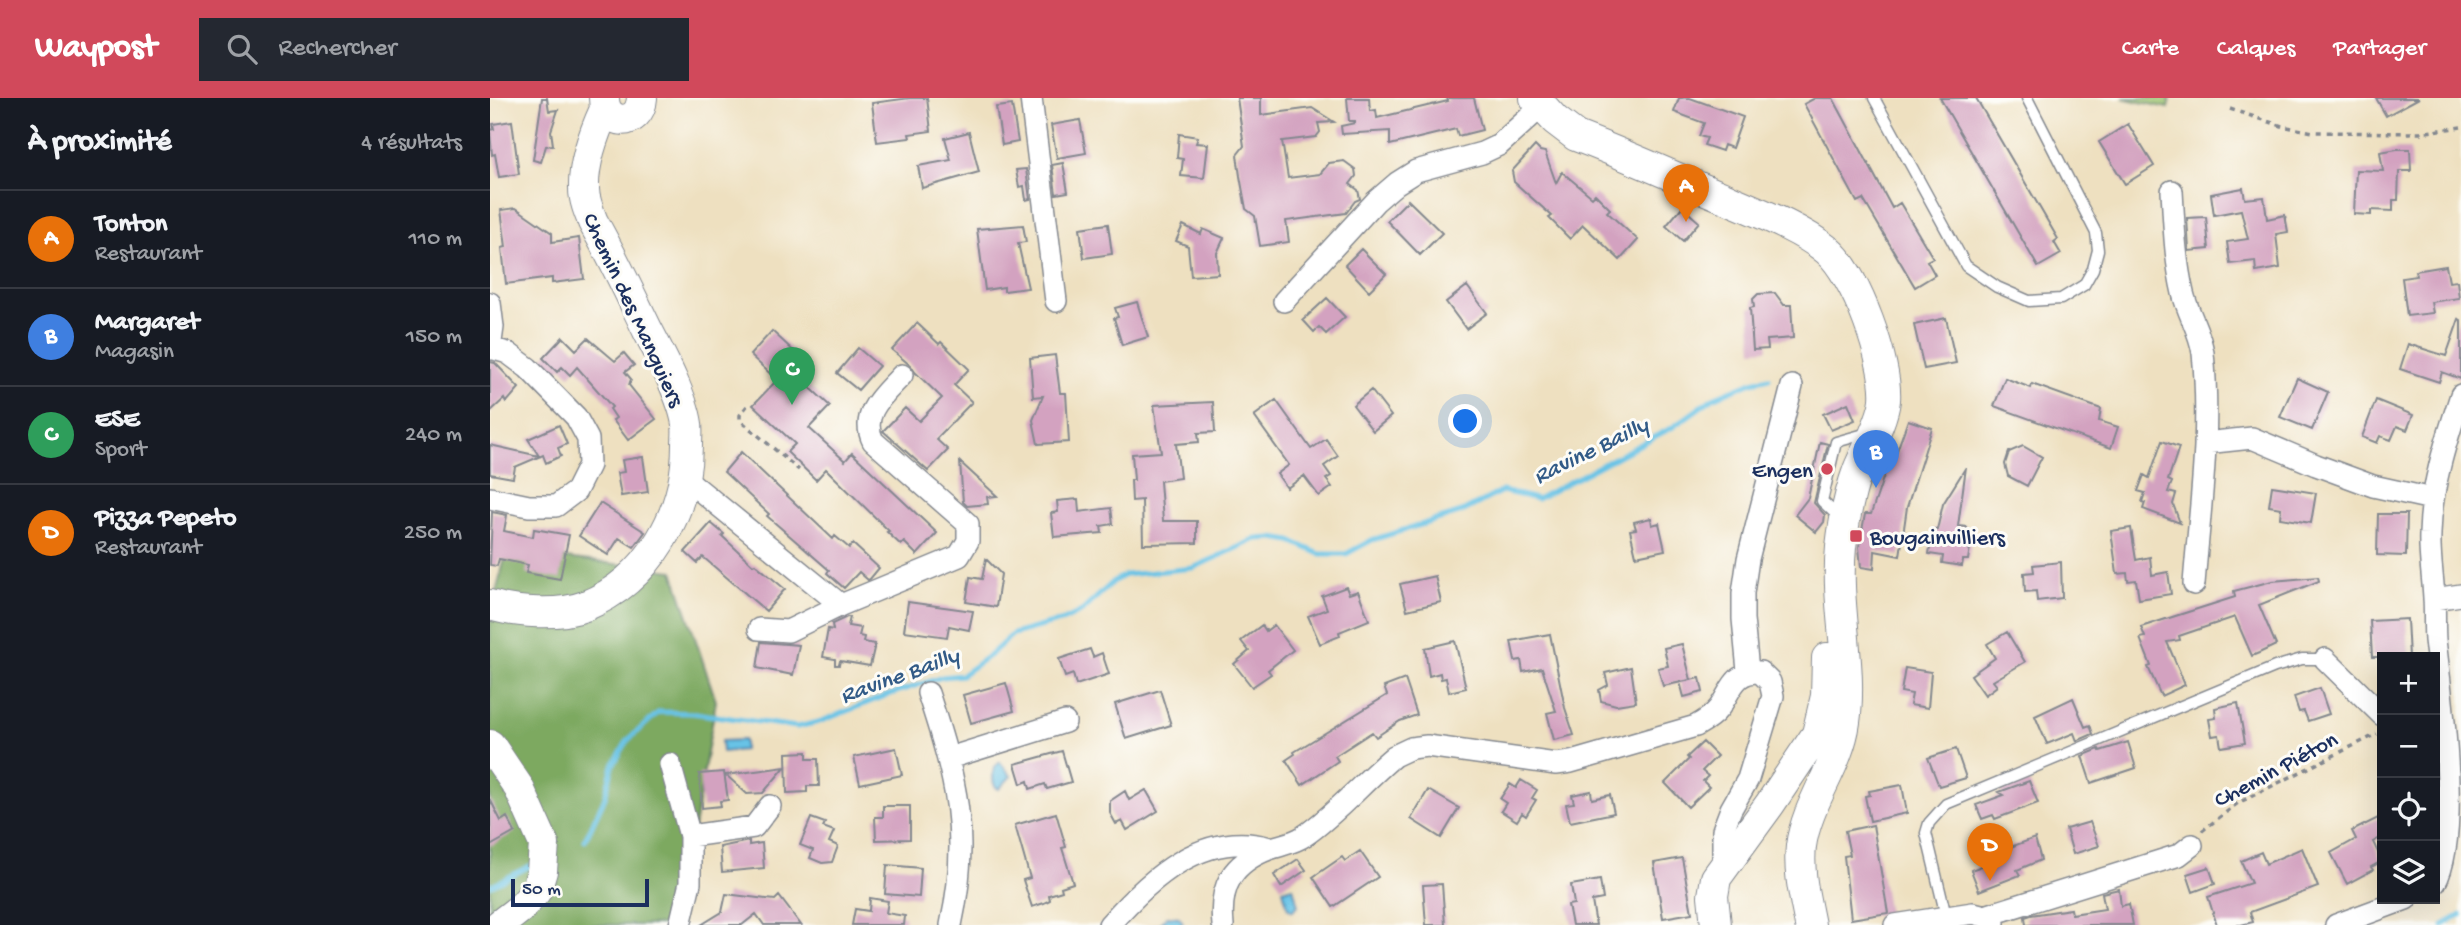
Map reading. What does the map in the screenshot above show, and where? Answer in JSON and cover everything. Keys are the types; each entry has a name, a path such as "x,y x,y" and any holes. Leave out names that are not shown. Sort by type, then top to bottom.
{"street":[{"path":"609,109 629,119 641,108 642,98"},
{"path":"1031,98 1056,301"},
{"path":"1284,301 1376,201 1397,183 1416,172 1482,153 1499,145 1538,102 1576,136 1764,215 1827,250 1846,273 1877,348 1886,387 1884,405 1849,497 1845,523 1839,591 1846,680 1846,721 1838,753 1808,820 1801,845 1800,872 1810,925"},
{"name":"Chemin des Manguiers","path":"490,605 526,612 556,611 583,607 613,591 638,570 658,545 670,525 686,479 687,424 667,368 593,222 584,190 593,135 609,109"},
{"path":"2172,191 2174,238 2181,286 2200,334 2202,350 2205,443 2194,584"},
{"path":"490,303 493,327 490,349 508,354 528,368 576,417 587,439 589,465 576,491 556,506 529,506 490,498"},
{"path":"759,629 788,631 841,605 959,556 968,541 968,524 873,441 870,434 869,417 872,409 902,375"},
{"path":"1748,671 1743,619 1746,570 1792,386"},
{"path":"2447,871 2454,842 2456,779 2435,638 2430,536 2432,499 2439,463 2461,395"},
{"path":"2205,443 2252,438 2316,465 2374,485 2432,499"},
{"path":"686,479 841,605"},
{"path":"1716,925 1713,895 1717,878 1817,734 1826,696 1828,622 1839,591"},
{"path":"2434,599 2461,595"},
{"path":"2325,659 2377,710"},
{"path":"1223,925 1222,899 1225,887 1243,862 1270,848 1303,836 1394,756 1412,748 1427,746 1556,764 1571,762 1696,726 1718,709 1737,678 1748,671 1760,672 1770,682 1773,696 1748,779 1723,830 1723,867"},
{"path":"928,693 955,784 960,817 961,855 951,925"},
{"path":"948,758 1065,722"},
{"path":"490,745 519,788 544,844 542,870 536,891 522,908 499,925"},
{"path":"670,764 690,836 690,883 680,925"},
{"path":"2440,765 2456,779"},
{"path":"690,836 754,827 770,806"},
{"path":"1109,925 1128,904 1189,855 1239,842 1270,848"},
{"path":"1895,925 1973,913 1990,920 2179,855 2192,845"},
{"path":"2336,925 2393,904"}],"lane":[{"path":"1874,98 1966,266 2015,296 2029,301 2061,299 2084,285 2093,269 2098,250 2096,233 2027,98"},
{"path":"1946,916 1926,833 1929,823 1946,804 2275,667 2302,659 2325,659"}],"path":[{"path":"2230,109 2313,132 2420,133 2461,127"},
{"path":"747,406 740,415 740,420 799,470"},
{"name":"Chemin Piéton","path":"2192,845 2205,827 2238,803 2377,734"}],"green space":[{"path":"2122,98 2170,98 2168,108"},
{"path":"507,551 673,571 716,701 677,925 490,925 490,613"}],"water":[{"path":"744,740 744,750 722,752 721,741"},
{"path":"1000,762 1011,776 999,789 993,776 994,767"},
{"path":"1293,887 1298,905 1293,911 1288,908 1283,890"},
{"path":"1167,916 1179,917 1183,923 1158,925"}],"building":[{"path":"542,98 547,98 549,111 558,110 551,131 553,145 546,146 541,162 533,160"},
{"path":"927,98 931,131 909,134 910,138 877,142 872,103"},
{"path":"1237,98 1261,98 1261,115 1312,108 1334,122 1318,123 1320,132 1316,137 1282,141 1288,178 1320,174 1329,163 1344,161 1355,169 1356,176 1350,184 1358,190 1360,199 1355,201 1346,213 1286,221 1289,242 1260,246 1255,216 1246,209 1240,176 1237,155 1244,146"},
{"path":"1347,98 1369,98 1370,111 1376,110 1377,118 1448,101 1447,98 1474,98 1482,130 1458,136 1456,129 1390,145 1390,131 1342,134 1341,126 1355,123 1349,121"},
{"path":"1679,98 1690,98 1743,117 1732,148 1724,145 1722,151 1704,145 1707,138 1699,136 1704,123 1674,112"},
{"path":"1815,98 1833,98 1892,208 1900,203 1933,258 1927,261 1935,275 1915,287 1863,199 1857,202 1804,104"},
{"path":"1940,98 1976,98 2058,239 2054,242 2061,254 2038,267"},
{"path":"2376,98 2419,98 2386,116"},
{"path":"1012,105 1018,142 1002,145 996,107"},
{"path":"1080,120 1086,153 1057,158 1051,125"},
{"path":"512,121 519,174 499,177 495,154 492,155 490,130 494,129 493,124"},
{"path":"2128,124 2154,166 2125,184 2099,142"},
{"path":"969,132 979,172 922,188 918,166 951,160 945,138"},
{"path":"1179,134 1198,137 1196,143 1208,144 1204,178 1181,176 1183,159 1177,158"},
{"path":"1535,146 1545,152 1556,183 1562,172 1592,197 1595,194 1610,209 1607,212 1638,240 1620,260 1583,225 1570,239 1549,218 1552,216 1514,182 1512,171"},
{"path":"2410,149 2411,171 2399,171 2398,200 2393,200 2393,211 2371,210 2371,215 2354,214 2356,170 2383,171 2380,152"},
{"path":"1063,163 1068,192 1056,194 1052,165"},
{"path":"1026,169 1030,199 1026,200 1024,186 1019,187 1016,170"},
{"path":"2243,188 2245,199 2264,197 2267,219 2285,215 2288,232 2276,234 2280,268 2256,272 2255,261 2230,264 2227,242 2248,239 2241,210 2214,215 2211,194"},
{"path":"1408,200 1442,233 1420,255 1387,221"},
{"path":"1682,207 1699,222 1683,241 1666,226"},
{"path":"516,208 552,233 552,242 579,238 584,279 552,283 552,278 506,284 502,248 506,247 501,210"},
{"path":"2206,217 2209,249 2189,251 2187,218"},
{"path":"1108,224 1112,254 1084,258 1080,228"},
{"path":"1023,225 1026,242 1018,243 1028,288 1004,291 1004,287 985,290 977,229"},
{"path":"1183,225 1201,234 1203,229 1224,238 1217,253 1218,274 1191,276 1188,246 1176,241"},
{"path":"1361,249 1386,274 1369,291 1345,265"},
{"path":"2446,266 2449,282 2457,281 2459,298 2431,302 2433,313 2407,316 2402,278 2416,276 2415,271"},
{"path":"1467,286 1487,313 1466,329 1446,302"},
{"path":"1775,293 1784,305 1791,305 1793,338 1767,340 1768,349 1753,350 1750,308 1754,307 1753,299 1758,294"},
{"path":"1327,298 1345,317 1326,334 1319,327 1314,332 1303,320"},
{"path":"1137,302 1148,337 1122,345 1114,318 1118,317 1115,308"},
{"path":"1946,318 1956,363 1924,369 1914,325"},
{"path":"2459,319 2461,379 2442,372 2439,382 2400,369 2408,344 2446,356"},
{"path":"917,323 969,369 954,385 972,402 936,439 948,450 928,471 883,431 905,408 919,421 942,398 892,350"},
{"path":"772,331 799,356 788,367 830,406 809,428 845,461 852,453 937,533 917,555 904,542 901,545 887,532 889,531 826,469 816,480 787,452 795,444 753,405 777,380 750,355"},
{"path":"563,337 576,350 588,338 615,361 624,353 634,365 625,372 631,379 629,385 656,419 628,440 613,420 616,418 610,409 612,407 577,367 570,375 562,367 557,372 543,358"},
{"path":"858,348 879,366 858,390 837,373"},
{"path":"1055,355 1060,393 1066,393 1069,442 1038,444 1033,420 1043,396 1033,397 1030,358"},
{"path":"490,362 495,363 519,388 506,403 504,399 490,412"},
{"path":"2005,378 2031,388 2032,384 2101,409 2099,421 2118,427 2111,448 1994,406"},
{"path":"2297,378 2328,392 2312,430 2280,417"},
{"path":"1371,390 1391,416 1373,431 1353,405"},
{"path":"1276,400 1311,449 1326,439 1338,456 1324,466 1331,476 1326,479 1332,487 1319,496 1304,476 1287,488 1277,474 1289,465 1254,416"},
{"path":"2376,400 2413,415 2407,430 2397,426 2391,440 2380,436 2377,443 2362,437"},
{"path":"1213,402 1215,432 1198,433 1199,442 1176,444 1180,478 1160,481 1163,521 1197,521 1197,543 1143,544 1142,500 1132,501 1132,454 1161,452 1154,405"},
{"path":"1848,403 1855,420 1831,430 1823,414"},
{"path":"1908,420 1932,428 1907,507 1900,556 1875,551 1874,569 1861,567 1859,547 1865,514 1871,514 1889,461 1893,462"},
{"path":"559,425 567,444 558,448 561,456 546,463 543,455 515,467 513,478 490,474 490,445 539,456 528,439"},
{"path":"2162,441 2179,447 2168,480 2172,482 2168,492 2176,494 2173,504 2180,523 2143,509 2145,493 2138,491 2144,475 2149,478"},
{"path":"1820,442 1828,444 1814,503 1825,515 1824,522 1816,532 1795,515 1808,498"},
{"path":"2023,446 2042,457 2027,486 2008,476 2005,464 2009,452"},
{"path":"741,452 833,539 835,536 849,548 853,544 879,568 870,579 859,572 844,588 827,573 829,570 767,516 769,514 724,472"},
{"path":"643,457 648,492 621,496 617,473 624,472 622,460"},
{"path":"960,462 997,496 987,497 988,504 967,506 963,502"},
{"path":"1966,467 1958,526 1967,527 1966,534 1972,535 1968,560 1963,560 1962,566 1942,563 1943,556 1929,554 1933,529 1937,530 1943,504"},
{"path":"2272,486 2316,493 2311,523 2280,518 2281,508 2269,506"},
{"path":"1078,499 1079,512 1111,508 1113,524 1101,526 1102,533 1054,537 1051,513 1058,512 1057,501"},
{"path":"600,503 645,532 634,547 619,538 608,555 579,536"},
{"path":"492,512 507,515 504,531 533,537 534,529 569,535 560,579 526,573 528,565 499,559 497,566 490,565"},
{"path":"2378,514 2407,514 2406,556 2377,555"},
{"path":"1651,518 1652,525 1659,523 1665,550 1636,556 1630,530 1636,529 1634,522"},
{"path":"711,523 753,565 785,589 766,611 703,557 697,563 685,552"},
{"path":"2131,528 2136,560 2150,557 2152,575 2168,572 2171,594 2139,599 2136,580 2128,581 2127,573 2117,574 2111,531"},
{"path":"986,559 1001,574 996,607 966,602 970,577 982,579"},
{"path":"2061,562 2062,598 2037,601 2036,591 2025,592 2024,573 2034,572 2033,565"},
{"path":"1435,576 1441,602 1407,610 1400,584"},
{"path":"2318,577 2319,581 2259,605 2276,645 2259,653 2252,656 2235,617 2179,636 2180,640 2167,642 2185,685 2161,696 2148,667 2151,666 2140,638 2145,637 2141,627 2235,597 2234,591 2272,581"},
{"path":"1346,587 1349,594 1358,591 1369,620 1339,632 1340,636 1320,644 1308,616 1327,609 1322,596"},
{"path":"908,602 973,611 969,630 949,626 947,637 904,631"},
{"path":"850,617 848,626 861,628 859,636 864,637 863,642 875,644 870,666 840,661 839,665 835,665 835,659 823,657 828,629 833,630 832,624"},
{"path":"2407,619 2409,652 2377,652 2377,657 2372,657 2370,621"},
{"path":"1262,625 1266,631 1274,625 1293,650 1268,670 1271,674 1252,687 1234,664 1249,651 1241,641"},
{"path":"2007,632 2025,662 1993,681 1997,686 1985,695 1971,675 1995,658 1987,644"},
{"path":"1550,634 1565,708 1574,735 1554,740 1547,713 1556,711 1542,668 1523,672 1521,660 1515,661 1511,641"},
{"path":"1455,641 1466,688 1449,692 1446,678 1441,679 1440,673 1429,676 1425,648"},
{"path":"761,642 799,645 793,675 757,668"},
{"path":"1682,644 1691,680 1663,686 1658,668 1668,666 1664,648"},
{"path":"1090,649 1093,657 1102,653 1109,674 1076,685 1073,674 1065,677 1059,659"},
{"path":"1631,667 1636,702 1616,705 1601,701 1599,690 1608,685 1605,673"},
{"path":"1905,668 1931,672 1928,708 1910,705 1912,694 1901,692"},
{"path":"1700,678 1703,692 1684,697 1680,682"},
{"path":"1405,679 1417,715 1400,721 1376,737 1372,732 1335,756 1338,761 1302,785 1286,760 1295,754 1294,752 1387,695 1384,687"},
{"path":"1006,683 1014,711 971,723 963,695"},
{"path":"2320,688 2329,714 2308,721 2304,711 2299,712 2294,697"},
{"path":"1160,690 1171,725 1126,739 1115,704"},
{"path":"2073,698 2085,727 2090,725 2093,734 2077,741 2074,733 2047,744 2035,716"},
{"path":"2238,703 2245,743 2221,747 2219,735 2212,736 2209,719 2216,718 2215,708"},
{"path":"1703,742 1717,756 1702,771 1708,776 1703,781 1709,787 1688,807 1665,783"},
{"path":"2128,742 2136,768 2091,783 2082,756"},
{"path":"896,748 902,775 860,784 854,757"},
{"path":"1956,749 1966,778 1939,786 1928,758"},
{"path":"1062,751 1071,782 1047,789 1045,784 1030,789 1028,781 1021,784 1015,764"},
{"path":"807,752 807,759 818,759 819,786 807,786 807,792 787,793 786,753"},
{"path":"785,767 763,793 747,794 726,775"},
{"path":"724,772 728,800 720,801 721,806 702,808 699,774"},
{"path":"1521,780 1537,790 1532,798 1536,800 1526,816 1522,813 1517,821 1501,811 1506,803 1500,799 1510,784 1516,788"},
{"path":"2029,781 2038,803 1995,819 1993,815 1982,819 1976,805 2004,795 1999,792"},
{"path":"1902,785 1907,813 1870,821 1865,796 1870,795 1869,791"},
{"path":"1146,790 1158,811 1127,830 1122,821 1116,824 1110,813 1110,801 1125,791 1129,800"},
{"path":"1428,790 1459,808 1441,838 1411,819"},
{"path":"1591,791 1592,799 1610,795 1614,813 1570,822 1566,804 1574,803 1572,795"},
{"path":"490,799 501,821 507,817 515,832 490,846"},
{"path":"883,806 910,806 910,839 876,840 875,817 883,817"},
{"path":"1056,813 1066,847 1062,848 1073,883 1061,887 1062,891 1049,895 1050,900 1032,907 1023,880 1030,878 1015,825"},
{"path":"811,818 825,823 823,827 834,831 829,842 838,846 832,862 822,863 810,858 813,850 800,845"},
{"path":"2377,818 2377,840 2373,842 2377,850 2377,864 2371,867 2373,870 2347,884 2331,853 2356,839 2352,831"},
{"path":"2090,822 2099,846 2073,854 2066,829"},
{"path":"1873,825 1888,913 1851,919 1844,856 1850,855 1845,831"},
{"path":"2035,838 2041,860 2017,870 2020,875 1979,891 1971,870 2008,856 2005,849"},
{"path":"749,841 749,845 762,843 764,868 722,872 720,847"},
{"path":"2302,848 2318,887 2250,912 2253,922 2217,925 2208,897 2251,883 2241,861 2261,852 2266,864"},
{"path":"1360,851 1378,877 1333,907 1313,877 1342,857 1345,861"},
{"path":"1682,858 1692,913 1663,918 1654,863"},
{"path":"1298,859 1306,870 1281,887 1274,875"},
{"path":"887,865 921,868 919,897 885,894"},
{"path":"2209,867 2215,884 2193,892 2187,874"},
{"path":"1600,880 1603,899 1592,901 1596,925 1572,925 1568,905 1574,904 1571,885"},
{"path":"1442,884 1445,925 1426,925 1423,885"},
{"path":"2119,889 2121,906 2129,904 2133,925 2026,925 2025,917 2031,915 2071,909 2072,914 2105,909 2102,893"},
{"path":"726,894 775,900 779,896 801,925 764,925 756,914 742,925 701,925 722,912"},
{"path":"870,898 888,901 886,913 905,916 904,925 852,925 855,909 869,911"}],"waterway":[{"name":"Ravine Bailly","path":"585,840 605,797 613,765 628,740 659,712 693,713 797,727 819,722 942,677 962,675 1013,634 1064,620 1082,611 1114,581 1125,575 1193,568 1256,539 1291,541 1320,554 1346,554 1372,540 1462,512 1502,491 1537,499 1673,427 1713,398 1769,378"},
{"name":"Ravine Bailly","path":"490,886 530,866"},
{"path":"2443,925 2461,915"}],"place":[{"name":"Tonton","path":"1686,222"},
{"name":"ESE","path":"792,405"},
{"name":"Engen","path":"1827,469"},
{"name":"Margaret","path":"1876,488"},
{"name":"Bougainvilliers","path":"1856,536"},
{"name":"Pizza Pepeto","path":"1990,881"}]}
